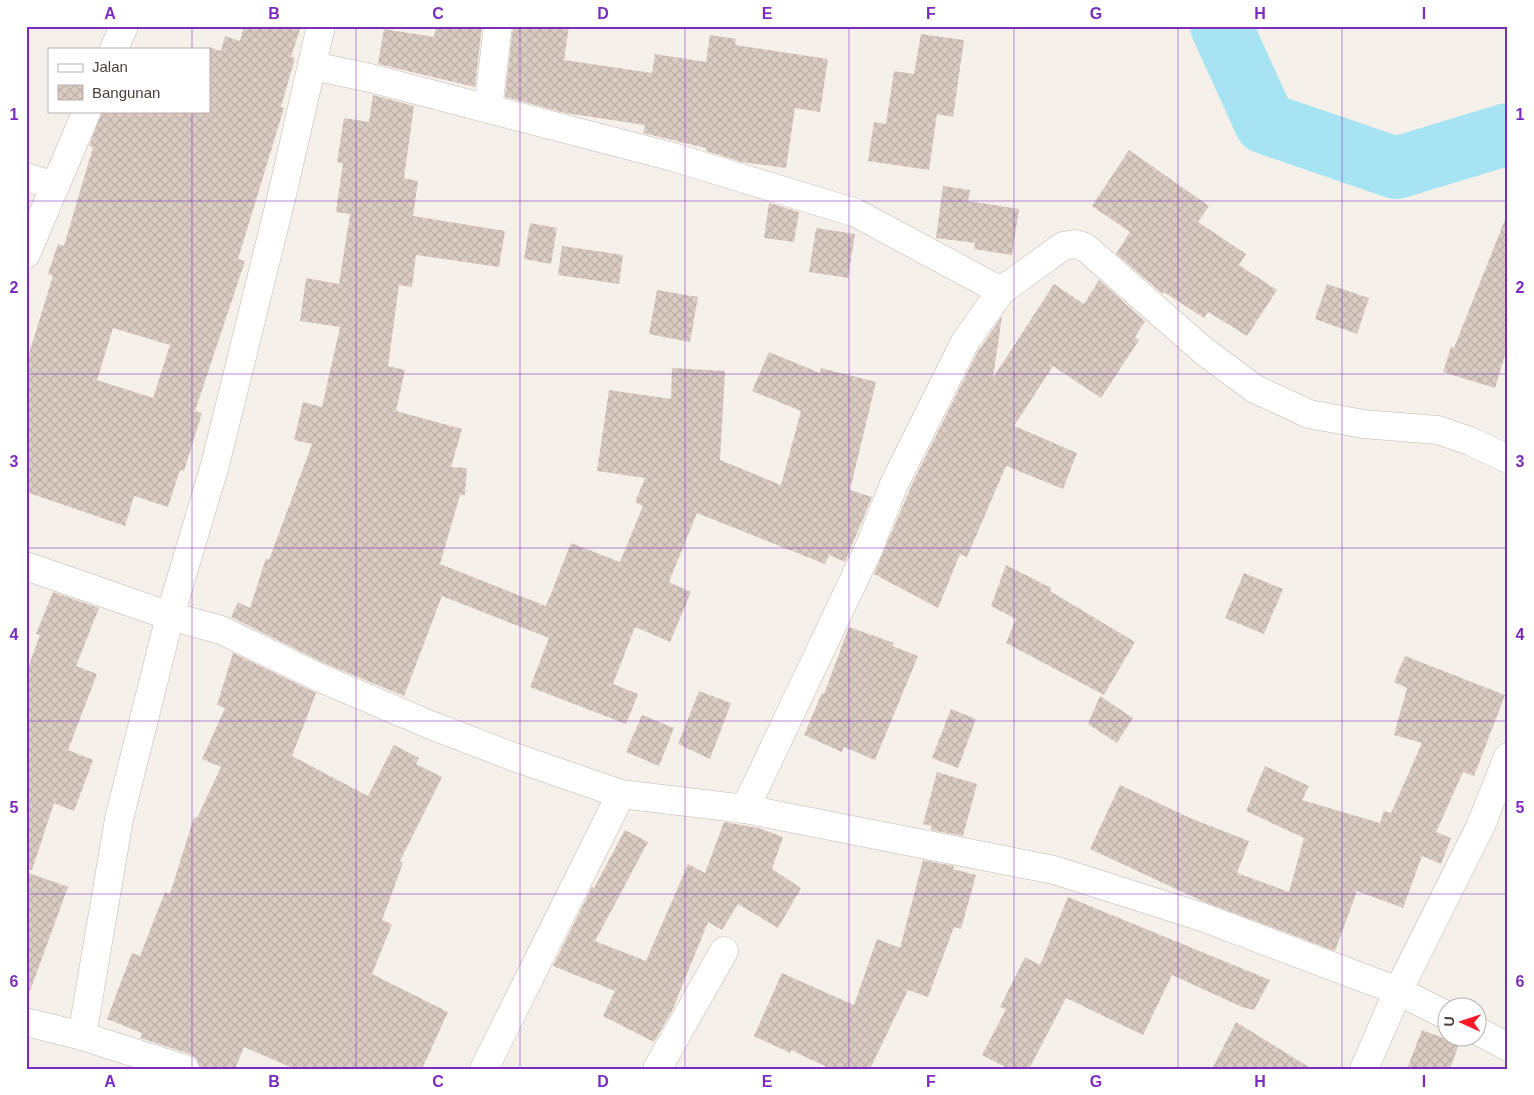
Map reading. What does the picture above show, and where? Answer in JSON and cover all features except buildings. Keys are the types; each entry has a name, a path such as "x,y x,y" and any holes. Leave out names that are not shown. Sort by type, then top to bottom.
{"street":[{"path":"114,48 124,26"},
{"path":"85,1037 119,819 182,619 215,465 319,68 321,26"},
{"path":"488,109 498,26"},
{"path":"319,68 370,78 673,157 856,214 928,249 1001,291"},
{"path":"26,254 87,112"},
{"path":"26,177 55,186"},
{"path":"745,809 869,548 898,475 965,342 1001,291 1063,246 1075,244 1085,247 1206,352 1255,390 1309,414 1363,424 1438,430 1470,441 1508,459"},
{"path":"26,566 182,619 221,630 318,676 428,724 514,757 621,794 745,809 1054,870 1202,917 1398,991 1436,1010"},
{"path":"1364,1069 1398,991 1481,825 1508,757"},
{"path":"484,1069 621,794"},
{"path":"657,1069 724,951"},
{"path":"26,1022 85,1037 185,1069"},
{"path":"1486,1035 1508,1047"}],"waterway":[{"path":"1221,26 1265,123 1396,168 1508,134"}]}
